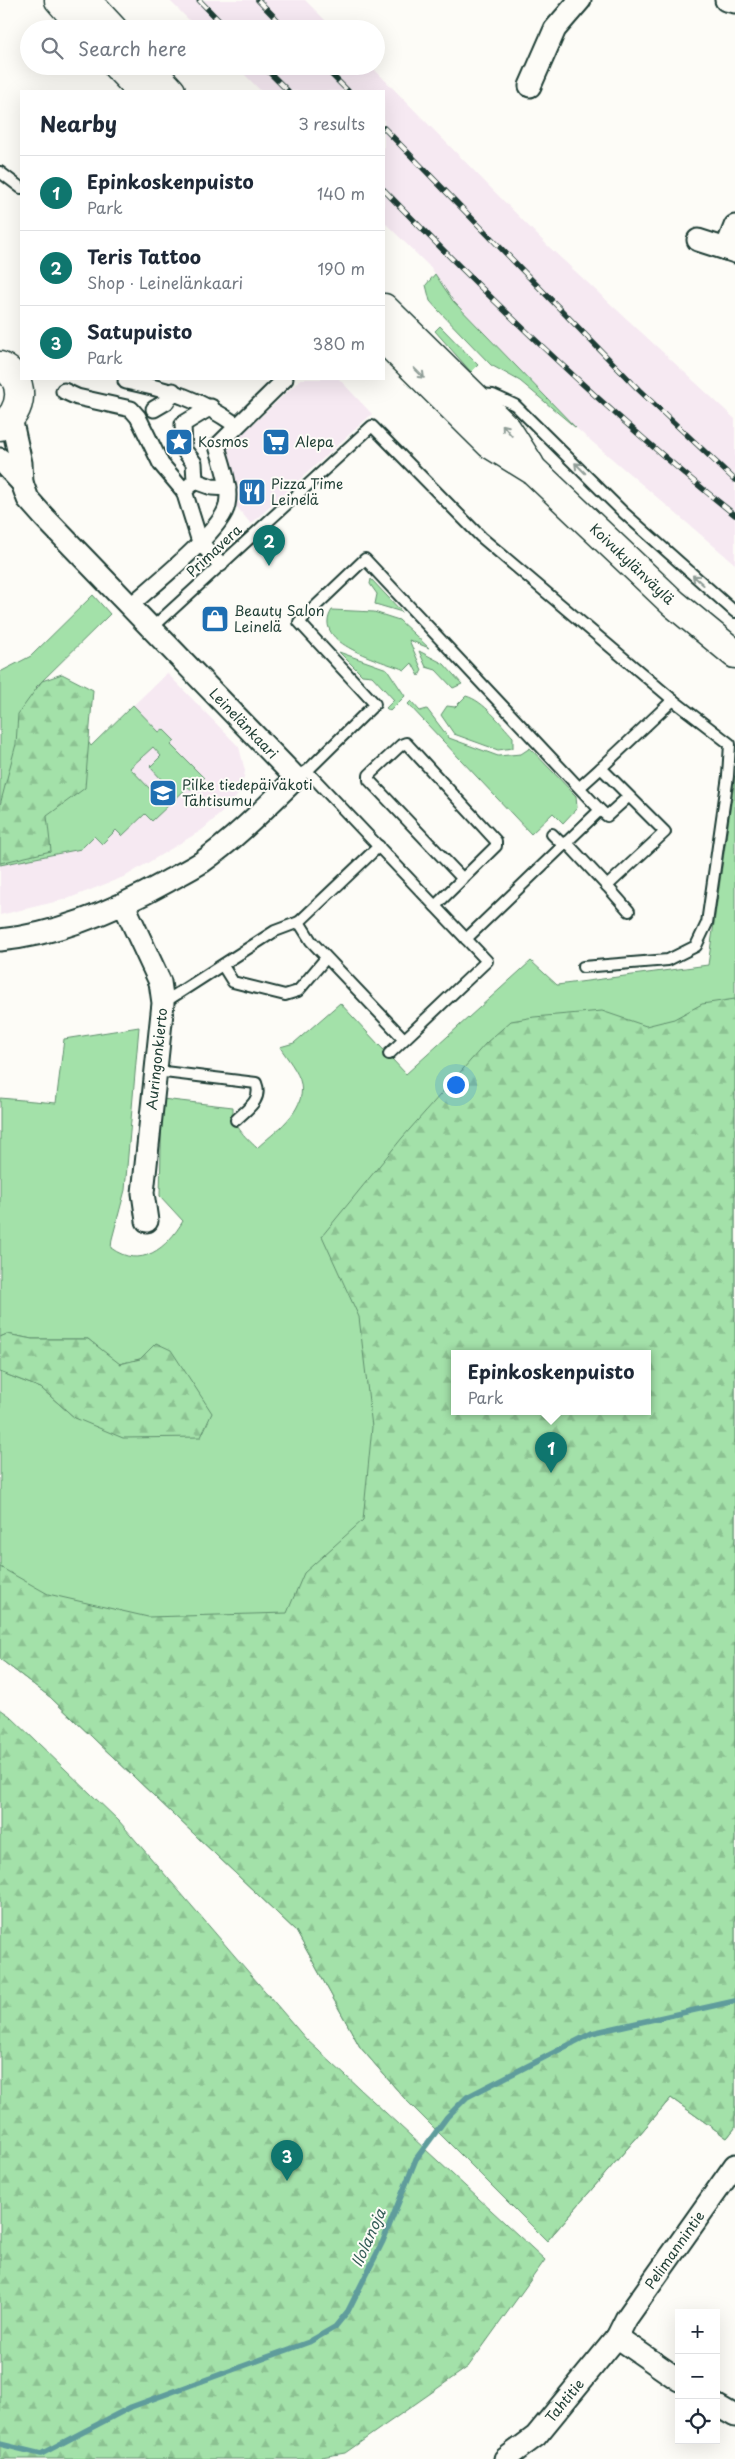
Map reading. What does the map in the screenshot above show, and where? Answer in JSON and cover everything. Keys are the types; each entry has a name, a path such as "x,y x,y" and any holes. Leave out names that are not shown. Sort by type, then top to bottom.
{"main road":[{"path":"60,0 77,20"},
{"path":"86,0 105,20"},
{"path":"126,75 140,90"},
{"path":"156,75 170,90"},
{"name":"Koivukylänväylä","path":"385,309 507,429 534,471"},
{"name":"Koivukylänväylä","path":"385,340 490,444 534,471 673,603 735,654"},
{"path":"8,363 18,386 16,405"}],"street":[{"path":"530,86 555,29 580,0"},
{"path":"726,0 735,2"},
{"path":"698,240 731,250 735,226"},
{"path":"130,606 218,524 227,506 228,488 217,446 236,425 284,380"},
{"path":"126,381 173,391 210,407 236,425"},
{"path":"64,391 146,413 166,402 173,391"},
{"name":"Leinelänkaari","path":"16,405 22,483 28,499 130,606 301,774"},
{"path":"210,407 183,424 184,450 194,463 190,486 200,542 220,564"},
{"path":"146,413 161,464 190,486 228,488"},
{"name":"Leinelänkaari","path":"0,459 22,483"},
{"path":"0,940 72,925 124,905 201,862 258,816 301,774"},
{"name":"Auringonkierto","path":"124,905 160,982 164,1003 143,1193 146,1221"},
{"name":"Pelimannintie","path":"618,2337 626,2319 735,2165"},
{"path":"618,2337 675,2377"},
{"name":"Tahtitie","path":"505,2459 536,2436 618,2337"},
{"path":"720,2407 735,2416"}],"lane":[{"path":"0,172 20,187"},
{"path":"470,394 493,395 515,405 624,513 735,612"},
{"name":"Primavera","path":"152,628 372,426 481,537 673,700"},
{"path":"389,1054 487,961 378,846 301,774 376,704 299,622 365,559 381,572 606,816 628,796"},
{"path":"580,787 673,700 730,744 728,776 706,923 696,946 668,960 583,967"},
{"path":"435,906 463,879 496,846 496,841 406,743 401,745 369,775 369,780 463,879"},
{"path":"600,768 628,796 632,797 665,832 607,886"},
{"path":"466,938 600,810"},
{"path":"552,834 565,844 607,886 629,911"},
{"path":"164,1003 275,931 300,922 378,846"},
{"path":"300,922 311,942 404,1040"},
{"path":"223,966 233,982 285,995 298,990 326,958"},
{"path":"156,1071 256,1083 260,1092 258,1097 236,1120"}],"shaded area":[{"path":"169,0 305,0 325,20 189,20"},
{"path":"245,75 380,75 549,247 735,419 735,564 576,428 453,301 431,268 385,223 385,90 260,90"},
{"path":"300,380 340,380 372,414 251,524 236,506 220,455"},
{"name":"Pilke tiedepäiväkoti Tähtisumu","path":"167,673 239,747 245,771 241,791 228,807 202,830 126,876 67,899 0,915 0,865 55,852 91,746"}],"green space":[{"path":"435,274 453,301 576,428 520,381 491,365 437,309 430,301 426,285"},
{"path":"440,326 478,365 471,372 435,331"},
{"path":"371,579 402,612 375,604 377,594 370,584"},
{"path":"93,595 110,614 36,687 85,737 91,746 133,705 159,732 163,729 175,741 171,745 204,778 192,790 188,787 152,821 145,814 122,836 116,830 102,844 94,836 81,849 0,865 0,672 31,656","holes":["153,747 161,756 150,767 162,780 151,790 130,768"]},
{"path":"332,610 374,612 399,620 429,648 409,640 422,670 419,676 412,663 405,670 366,656 340,642 331,632 328,622"},
{"path":"419,651 444,664 462,684 453,688 436,670 426,667"},
{"path":"339,652 387,669 405,696 390,711 386,708 394,700 372,676 362,675"},
{"path":"62,674 93,690 85,788 47,816 51,851 0,863 0,805 16,744 18,714 42,681"},
{"path":"466,696 485,707 497,719 513,737 513,748 498,750 454,734 441,715 447,706 455,707"},
{"path":"411,701 420,711 427,709 449,738 498,756 521,754 530,748 576,796 577,808 563,823 553,813 531,834 408,704"},
{"path":"735,776 735,2128 727,2138 671,2098 547,2241 405,2099 360,2047 296,1931 50,1697 0,1659 0,1372 41,1388 75,1418 140,1359 119,1364 88,1339 32,1339 7,1334 0,1337 0,1098 56,1103 64,1039 139,1027 125,1190 111,1248 133,1257 143,1256 152,1253 169,1240 183,1221 160,1196 162,1099 233,1107 234,1119 237,1125 257,1148 280,1128 299,1104 301,1084 298,1075 280,1047 294,1043 340,1003 406,1074 531,961 557,985 708,965"},
{"path":"735,999 735,2128 727,2138 671,2098 547,2241 405,2099 360,2047 296,1931 50,1697 0,1659 0,1567 48,1594 148,1617 287,1613 304,1573 363,1520 372,1427 359,1317 322,1236 402,1138 486,1043 511,1021 602,1011 646,1026 674,1019 702,1004"},
{"path":"7,1334 32,1339 88,1339 120,1364 140,1359 156,1343 171,1350 212,1413 201,1437 123,1438 75,1418 41,1388 0,1372 0,1337"},
{"path":"0,1709 10,1716 119,1821 306,2039 545,2260 468,2367 345,2453 310,2459 0,2459"}],"waterway":[{"name":"Ilolanoja","path":"0,2444 41,2454 131,2407 309,2342 335,2327 348,2311 383,2241 416,2159 447,2117 467,2097 592,2033 735,2001"}],"railway":[{"path":"199,0 218,20"},
{"path":"258,0 277,20"},
{"path":"272,75 287,90"},
{"path":"332,75 347,90"},
{"path":"385,129 639,390 735,480"},
{"path":"385,191 554,358 643,438 735,515"}],"place":[{"name":"Kosmos","path":"179,442"},
{"name":"Alepa","path":"276,442"},
{"name":"Pizza Time Leinelä","path":"252,492"},
{"name":"Teris Tattoo","path":"269,566"},
{"name":"Beauty Salon Leinelä","path":"215,619"},
{"name":"Pilke tiedepäiväkoti Tähtisumu","path":"163,793"},
{"name":"Epinkoskenpuisto","path":"551,1473"},
{"name":"Satupuisto","path":"287,2181"}]}
